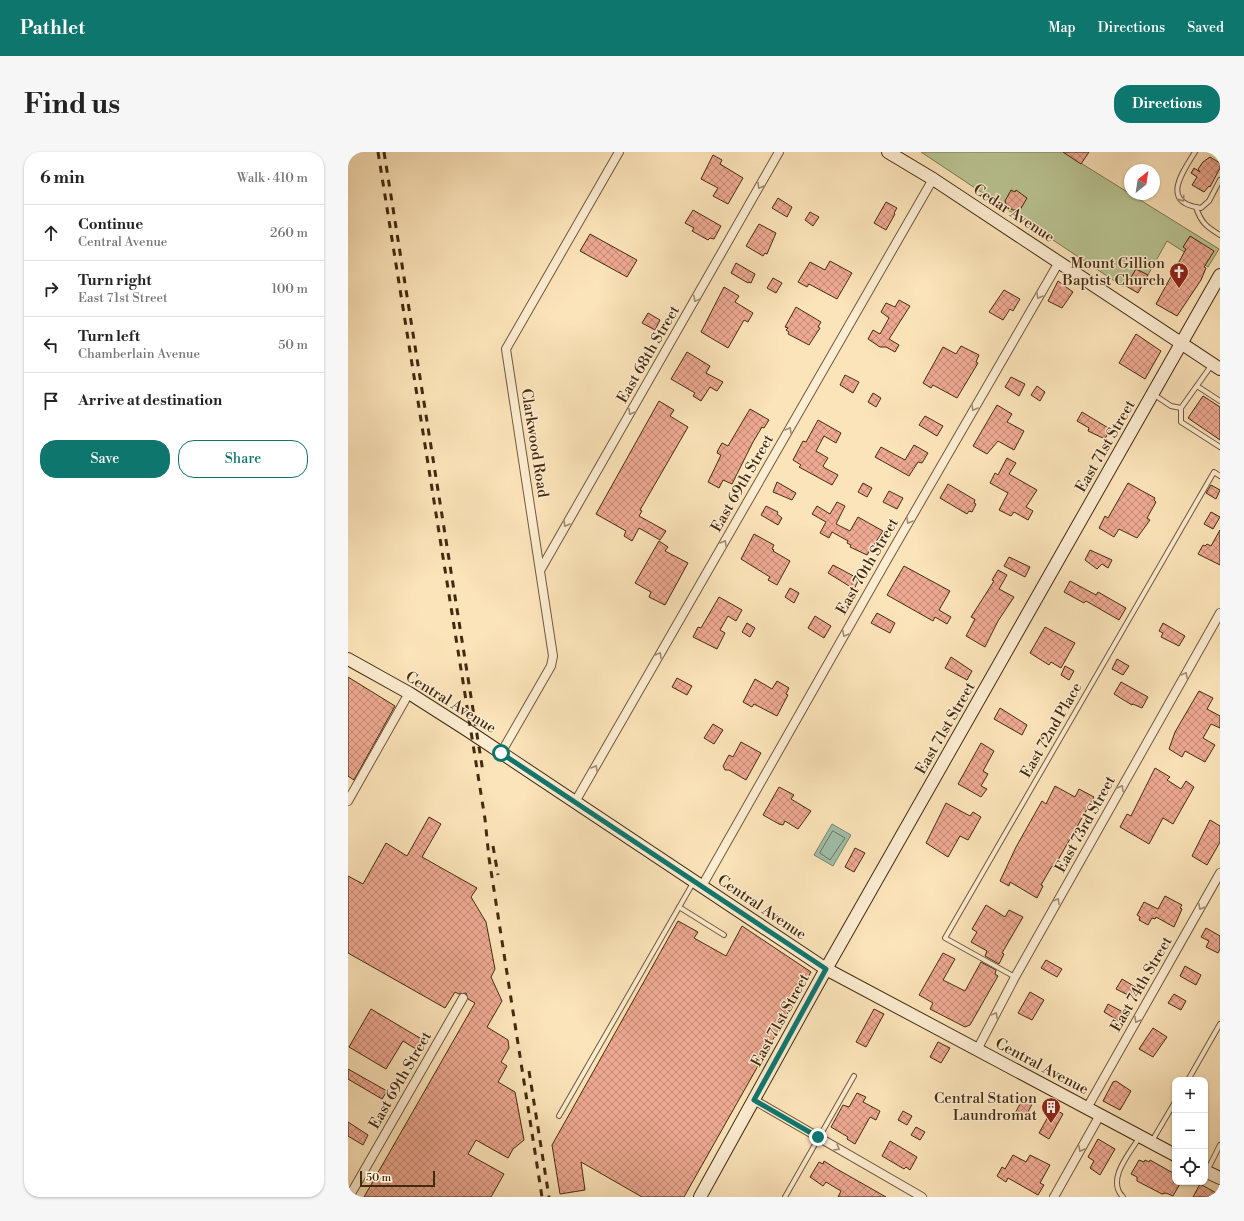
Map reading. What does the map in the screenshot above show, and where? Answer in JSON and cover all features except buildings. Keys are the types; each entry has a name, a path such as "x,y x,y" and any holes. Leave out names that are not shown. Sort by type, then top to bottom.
{"street":[{"name":"Clarkwood Road","path":"501,753 551,666 553,656 541,569 506,349 619,152"},
{"name":"East 68th Street","path":"541,569 779,152"},
{"name":"Cedar Avenue","path":"888,152 933,178 1216,366"},
{"name":"East 69th Street","path":"575,802 933,178"},
{"name":"East 70th Street","path":"698,883 1059,262"},
{"name":"East 71st Street","path":"700,1197 826,969 1220,275"},
{"name":"East 73rd Street","path":"977,1050 1015,977 1220,613"},
{"name":"Central Avenue","path":"348,659 409,693 826,969 1172,1153"},
{"path":"348,801 409,693"},
{"name":"East 74th Street","path":"1087,1108 1220,873"},
{"name":"East 69th Street","path":"350,1197 463,998"},
{"path":"754,1100 922,1197"},
{"path":"1054,1197 1100,1115"},
{"path":"1208,1172 1220,1178"}],"lane":[{"path":"1195,152 1180,176 1177,189 1180,198 1188,206 1201,208 1209,201 1220,180"},
{"path":"1196,207 1205,226 1220,235"},
{"path":"1216,366 1197,386 1181,408 1181,422 1220,446"},
{"path":"1197,386 1220,401"},
{"path":"1153,394 1171,406 1181,408"},
{"name":"East 72nd Place","path":"1015,977 945,938 1214,472 1220,476"},
{"path":"559,1116 679,907 698,883"},
{"path":"679,907 724,935"},
{"path":"1190,1077 1220,1024"},
{"path":"785,1197 854,1076"},
{"path":"1152,1142 1172,1107"},
{"path":"1123,1197 1116,1187 1116,1179 1140,1136"},
{"path":"1208,1167 1220,1145"}],"shaded area":[{"path":"921,152 1063,152 1124,190 1124,200 1140,200 1219,249 1208,267 1167,241 1148,275 1136,269 1126,286 1122,286"}],"water":[{"path":"832,824 851,835 833,866 814,855"}],"railway":[{"path":"378,152 485,819 489,858 542,1197"},
{"path":"384,152 483,772"},
{"path":"493,846 498,875"},
{"path":"529,1071 549,1197"}],"place":[{"name":"Mount Gillion Baptist Church","path":"1179,289"},
{"name":"Central Station Laundromat","path":"1051,1124"}],"route":[{"path":"501,753 826,969 754,1100 818,1137"}]}
